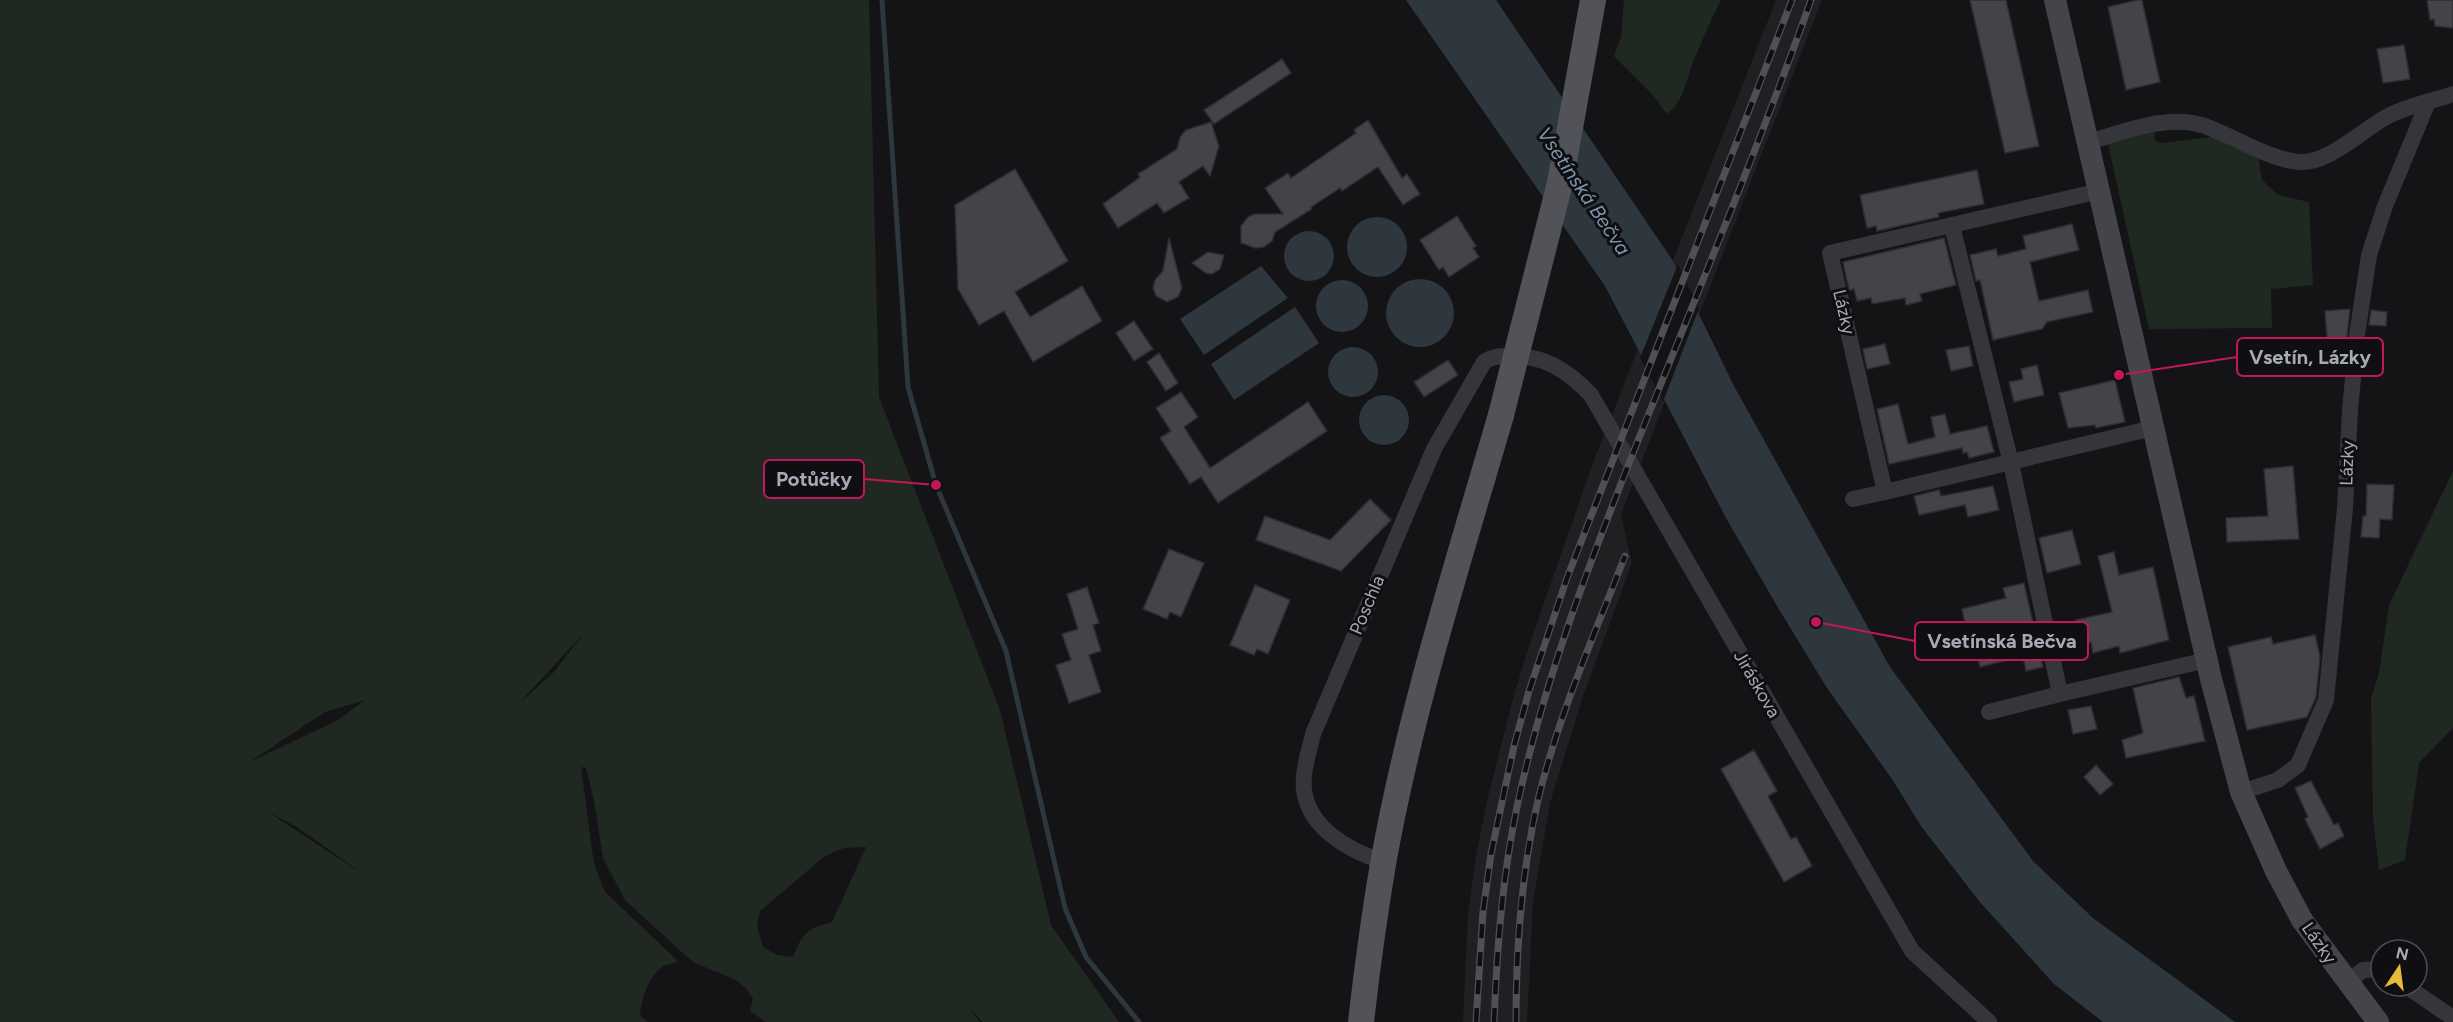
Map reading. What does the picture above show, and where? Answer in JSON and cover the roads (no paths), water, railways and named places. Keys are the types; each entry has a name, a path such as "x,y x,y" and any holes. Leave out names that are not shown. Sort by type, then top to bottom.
{"main road":[{"path":"1361,1022 1384,862 1409,744 1501,415 1560,183 1593,0"}],"street":[{"name":"Lázky","path":"2055,0 2207,660 2241,792 2276,871 2302,920 2378,1022"},
{"path":"2089,142 2162,123 2181,122 2203,125 2265,152 2300,162 2318,159 2388,116 2453,94"},
{"name":"Lázky","path":"2241,792 2278,780 2298,765 2326,700 2345,508 2349,410 2356,335 2369,255 2385,206 2428,102"},
{"name":"Lázky","path":"1885,492 1830,253 2100,191"},
{"path":"1952,226 2011,463 2060,694"},
{"name":"Poschla","path":"1384,862 1359,854 1335,838 1319,823 1308,806 1304,789 1306,764 1311,744 1324,705 1434,449 1484,362 1493,356 1522,356"},
{"name":"Jiráskova","path":"1522,356 1547,361 1564,370 1591,395 1912,951 1989,1022"},
{"path":"1852,499 2153,428"},
{"path":"1989,712 2207,660"},
{"path":"2347,983 2363,970 2369,970"},
{"path":"2424,998 2453,1018"}],"water":[{"path":"1406,0 1496,0 1673,261 1734,386 1890,667 2033,861 2093,918 2235,1022 2103,1022 2054,984 1979,901 1921,826 1892,779 1827,688 1777,606 1726,518 1605,286"},
{"path":"1377,217 1394,222 1402,230 1407,247 1402,264 1394,272 1377,277 1360,272 1352,264 1347,247 1352,230 1360,222"},
{"path":"1309,231 1327,238 1334,256 1327,274 1309,281 1291,274 1284,256 1291,238"},
{"path":"1261,266 1288,298 1204,355 1180,319"},
{"path":"1427,279 1439,285 1448,294 1454,306 1452,326 1444,337 1427,347 1413,347 1396,337 1388,326 1386,306 1396,289 1407,281"},
{"path":"1337,280 1347,280 1361,287 1368,306 1361,325 1347,332 1337,332 1327,328 1320,321 1316,311 1316,301 1320,291 1327,284"},
{"path":"1295,307 1319,343 1234,400 1211,364"},
{"path":"1348,347 1358,347 1371,354 1378,367 1378,377 1371,390 1358,397 1348,397 1339,393 1332,386 1328,377 1328,367 1332,358 1339,351"},
{"path":"1384,395 1393,397 1404,406 1409,420 1407,429 1398,440 1384,445 1375,443 1364,434 1359,420 1361,411 1370,400"}],"waterway":[{"path":"882,0 908,387 936,485 1006,651 1065,908 1086,957 1139,1022"}],"railway":[{"path":"1476,1022 1483,912 1491,854 1514,746 1529,691 1567,578 1792,0"},
{"path":"1494,1022 1501,914 1512,834 1528,760 1554,668 1602,532 1748,167 1811,0"},
{"path":"1516,1022 1521,911 1527,855 1538,800 1566,707 1625,556"}],"place":[{"name":"Vsetín, Lázky","path":"2119,375"},
{"name":"Potůčky","path":"936,485"},
{"name":"Vsetínská Bečva","path":"1816,622"}]}
